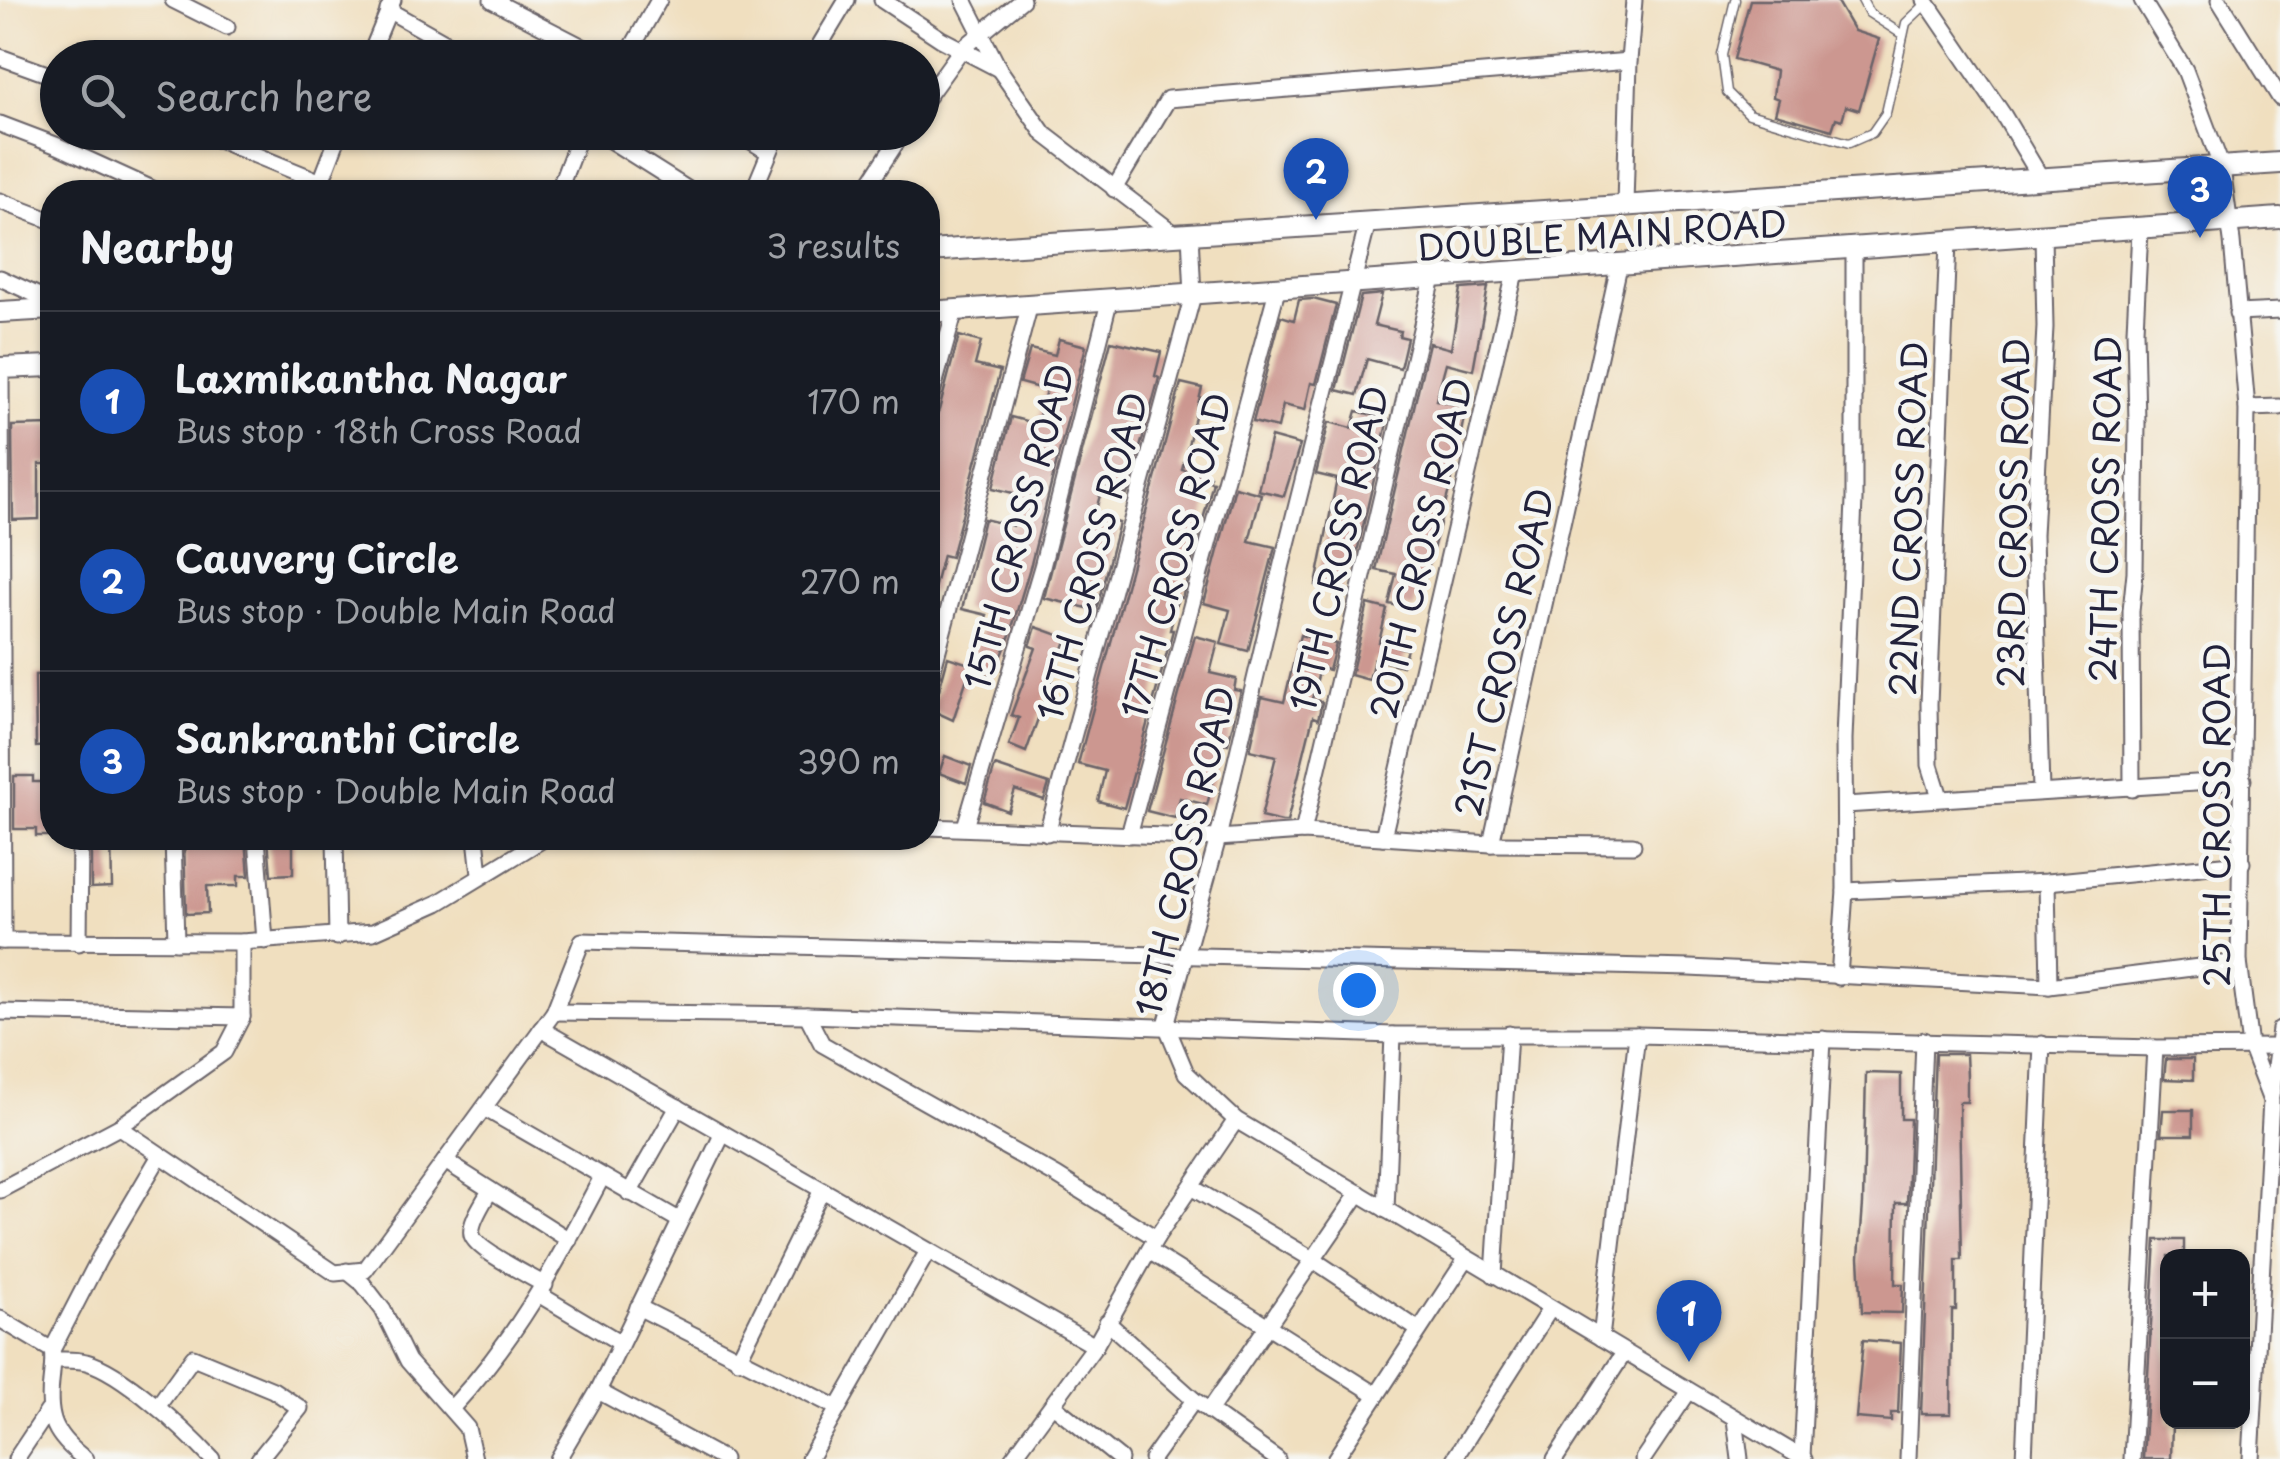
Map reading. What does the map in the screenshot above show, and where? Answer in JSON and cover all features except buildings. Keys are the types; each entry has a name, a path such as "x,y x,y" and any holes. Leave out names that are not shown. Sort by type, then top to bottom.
{"street":[{"path":"173,0 228,27"},
{"path":"492,0 569,40"},
{"path":"636,40 659,0"},
{"path":"823,40 847,0"},
{"path":"882,0 999,69"},
{"path":"964,0 999,69 1044,134 1114,189 1182,235"},
{"path":"940,79 961,50 1022,0"},
{"path":"1625,205 1634,0"},
{"name":"25TH CROSS ROAD","path":"2142,0 2185,70 2222,168 2247,408 2239,962 2250,1046 2271,1101 2251,1459"},
{"path":"2218,0 2280,98"},
{"path":"1926,2 2041,178"},
{"path":"376,40 390,5 445,40"},
{"path":"0,57 40,71"},
{"path":"1114,189 1168,99 1629,61"},
{"path":"0,124 40,139"},
{"path":"67,150 133,180"},
{"path":"238,150 303,180"},
{"path":"321,180 333,150"},
{"path":"563,180 574,150"},
{"path":"626,150 673,180"},
{"path":"758,180 769,152 766,150"},
{"path":"872,180 891,150"},
{"name":"DOUBLE MAIN ROAD","path":"940,250 2280,163"},
{"path":"0,201 40,216"},
{"name":"DOUBLE MAIN ROAD","path":"940,311 2280,218"},
{"name":"18TH CROSS ROAD","path":"1368,222 1218,838 1166,1025 1186,1073 1236,1120 1803,1458"},
{"name":"24TH CROSS ROAD","path":"2132,789 2135,330 2140,229"},
{"name":"16TH CROSS ROAD","path":"1047,833 1194,295 1182,235"},
{"name":"23RD CROSS ROAD","path":"2040,792 2034,535 2045,327 2042,236"},
{"name":"22ND CROSS ROAD","path":"1940,797 1930,764 1929,704 1948,242"},
{"path":"1839,977 1846,892 1844,739 1854,500 1854,249"},
{"name":"21ST CROSS ROAD","path":"940,827 1218,838 1303,832 1490,844 1619,266"},
{"name":"20TH CROSS ROAD","path":"1382,837 1515,273"},
{"path":"0,278 40,299"},
{"name":"19TH CROSS ROAD","path":"1303,832 1433,278"},
{"name":"17TH CROSS ROAD","path":"1129,836 1277,290"},
{"name":"15TH CROSS ROAD","path":"965,827 1042,567 1110,298"},
{"path":"940,642 1030,304"},
{"path":"0,312 40,307"},
{"path":"940,363 955,310"},
{"path":"2236,313 2280,311"},
{"path":"40,366 0,368 2,941 242,942 373,932 438,903 523,850"},
{"path":"2247,408 2280,408"},
{"path":"1845,805 2244,780"},
{"path":"1490,844 1634,845"},
{"path":"79,942 80,850"},
{"path":"173,850 176,942"},
{"path":"257,850 265,941"},
{"path":"334,850 336,937"},
{"path":"477,850 480,874"},
{"path":"1846,892 2047,882 2242,863"},
{"path":"2047,882 2049,986"},
{"path":"364,1277 554,1012 582,941 1690,968 2049,986 2239,962"},
{"path":"0,1190 120,1127 224,1052 242,1016 242,942"},
{"path":"0,1012 242,1016"},
{"path":"554,1012 1166,1025 1394,1035 1637,1035 2155,1048 2279,1046"},
{"path":"807,1016 822,1044 1057,1176 1267,1324 1377,1395"},
{"path":"541,1029 1095,1346"},
{"path":"2271,1101 2280,1029"},
{"path":"1494,1275 1509,1034"},
{"path":"1386,1210 1394,1035"},
{"path":"1601,1338 1637,1035"},
{"path":"1803,1458 1823,1039"},
{"path":"1908,1459 1924,1040"},
{"path":"2024,1459 2042,1044"},
{"path":"2132,1459 2155,1048"},
{"path":"629,1193 678,1107"},
{"path":"484,1108 679,1220"},
{"path":"1012,1459 1095,1346 1152,1244 1236,1120"},
{"path":"120,1127 334,1272 364,1277 408,1361 467,1428 474,1459"},
{"path":"558,1459 598,1391 618,1342 723,1133"},
{"path":"16,1459 48,1411 53,1355 99,1259 159,1157"},
{"path":"445,1160 569,1240"},
{"path":"451,1408 486,1370 542,1290 602,1177"},
{"path":"1191,1186 1420,1330"},
{"path":"490,1190 472,1235 484,1248 618,1342"},
{"path":"738,1360 822,1190"},
{"path":"1209,1411 1359,1194"},
{"path":"808,1459 928,1250"},
{"path":"1335,1459 1466,1258"},
{"path":"638,1308 838,1408"},
{"path":"1454,1459 1550,1309"},
{"path":"0,1319 53,1355 87,1362 137,1391 212,1459"},
{"path":"1107,1322 1194,1400 1277,1459"},
{"path":"1555,1459 1624,1353"},
{"path":"156,1407 194,1356 273,1390 300,1408 259,1459"},
{"path":"598,1391 723,1459"},
{"path":"1643,1459 1689,1391"},
{"path":"1152,1459 1194,1400"},
{"path":"1053,1405 1120,1459"},
{"path":"48,1411 63,1442 85,1459"},
{"path":"1727,1459 1738,1451 1735,1418"}],"lane":[{"path":"1734,0 1722,55 1727,92 1749,114 1849,143 1872,134 1886,114 1906,23 1926,2"},
{"path":"1862,0 1869,13 1903,35"}],"place":[{"name":"Cauvery Circle","path":"1316,220"},
{"name":"Sankranthi Circle","path":"2200,238"},
{"name":"Laxmikantha Nagar","path":"1689,1362"}]}
